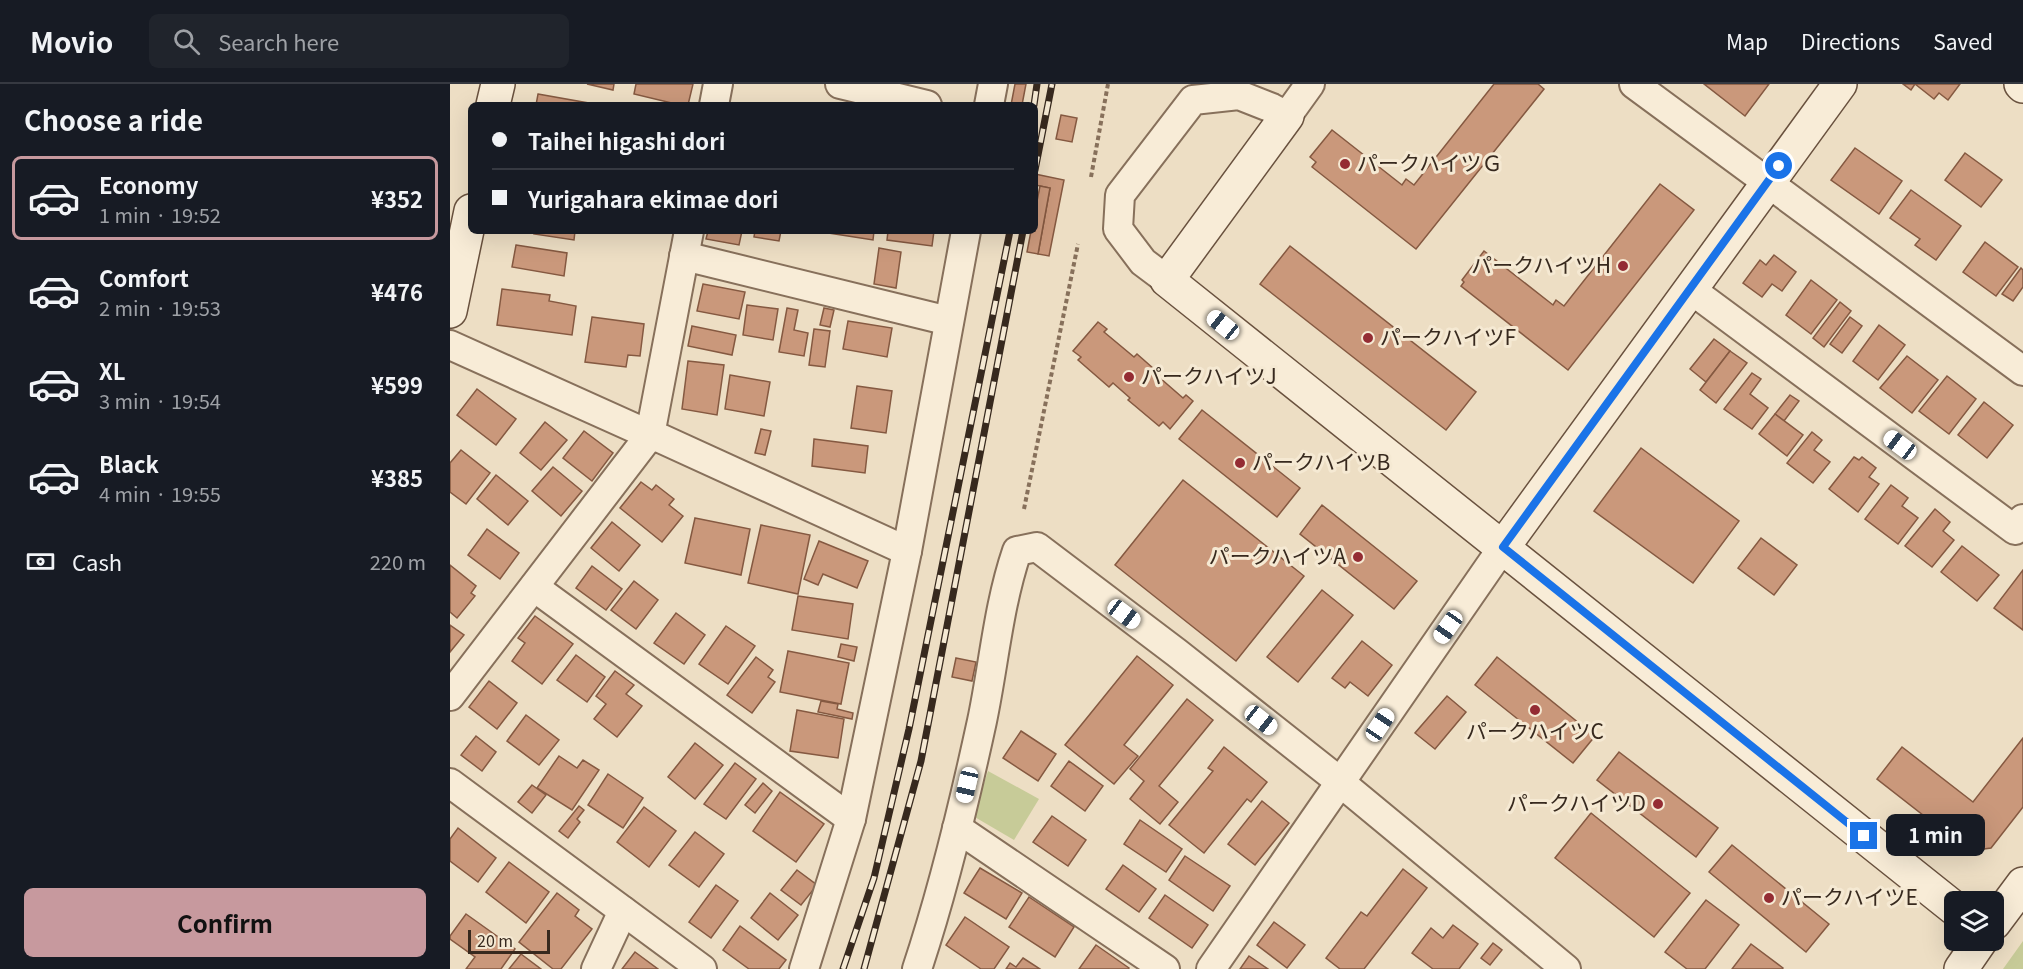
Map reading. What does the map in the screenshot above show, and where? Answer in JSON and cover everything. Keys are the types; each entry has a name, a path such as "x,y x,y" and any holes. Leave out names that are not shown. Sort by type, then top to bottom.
{"street":[{"path":"494,102 498,84"},
{"path":"715,102 718,84"},
{"path":"840,84 915,102"},
{"path":"990,102 993,84"},
{"path":"1167,280 1310,84"},
{"path":"1634,84 2023,371"},
{"path":"1211,969 1503,547 1840,84"},
{"path":"1287,116 1239,95 1193,100 1120,195 1118,229 1143,262 1944,900"},
{"path":"450,311 468,225"},
{"path":"804,969 851,819 907,552 965,234"},
{"path":"450,696 650,435 687,244 949,321"},
{"path":"1689,289 2015,530 2023,519"},
{"path":"450,345 662,439 907,552"},
{"path":"917,969 957,828 982,720 1006,585 1017,552 1037,547 1341,782 1566,969"},
{"path":"534,587 851,819"},
{"path":"450,783 702,969"},
{"path":"957,828 1165,969"},
{"path":"2004,910 2023,884"},
{"path":"596,969 623,911"},
{"path":"1961,969 1973,951"}],"path":[{"path":"1091,177 1108,84"},
{"path":"1024,509 1077,244"}],"green space":[{"path":"988,771 1039,799 1014,840 973,816"},
{"path":"2023,941 2023,969 2003,969"}],"building":[{"path":"587,84 614,84 613,90"},
{"path":"636,84 693,84 689,102 667,102 634,94"},
{"path":"1015,84 1026,84 1023,102 1012,102"},
{"name":"パークハイツＧ","path":"1494,84 1538,84 1544,89 1416,249 1312,167 1316,162 1310,157 1332,130 1402,185 1406,179 1414,185"},
{"path":"1704,84 1769,84 1745,116"},
{"path":"1903,84 1915,84 1911,90"},
{"path":"1915,84 1960,84 1948,100 1939,93 1934,99"},
{"path":"538,94 583,102 537,102"},
{"path":"1061,115 1077,118 1072,142 1056,139"},
{"path":"1855,148 1902,181 1879,214 1831,180"},
{"path":"1965,153 2002,180 1981,207 1945,180"},
{"path":"1038,175 1064,180 1049,256 1038,254 1050,188 1038,186"},
{"name":"パークハイツH","path":"1660,184 1694,210 1568,370 1461,286 1464,282 1462,280 1484,251 1553,305 1556,300 1564,306"},
{"path":"1040,186 1050,188 1038,254 1027,252 1030,234 1038,234"},
{"path":"1911,190 1961,226 1936,260 1915,245 1920,239 1890,218"},
{"path":"534,234 575,234 574,240"},
{"path":"707,234 741,234 739,245 706,239"},
{"path":"754,234 780,234 779,241 754,237"},
{"path":"835,234 874,234 873,240"},
{"path":"888,234 934,234 932,246 887,240"},
{"path":"1985,242 2018,267 1996,296 1963,272"},
{"path":"516,245 567,253 564,276 512,267"},
{"name":"パークハイツF","path":"1290,246 1476,392 1446,430 1260,284"},
{"path":"879,248 901,252 896,288 874,284"},
{"path":"1774,255 1796,272 1782,291 1772,284 1762,297 1743,283 1760,260 1766,265"},
{"path":"2021,268 2023,287 2013,301 2002,294"},
{"path":"1811,280 1837,300 1811,334 1786,315"},
{"path":"703,284 745,292 739,319 697,311"},
{"path":"502,289 550,295 549,301 576,306 572,335 497,325"},
{"path":"1840,302 1851,311 1824,347 1813,338"},
{"path":"747,305 778,309 773,340 743,335"},
{"path":"787,308 798,310 794,330 808,333 804,356 779,352"},
{"path":"824,308 834,310 830,327 820,325"},
{"path":"592,317 644,324 640,356 628,355 626,367 585,362"},
{"path":"1850,317 1862,326 1842,353 1830,344"},
{"path":"848,321 892,328 887,357 843,349"},
{"name":"パークハイツJ","path":"1098,322 1107,329 1104,332 1134,357 1137,354 1154,369 1152,371 1183,398 1186,395 1193,401 1170,429 1163,422 1159,426 1128,400 1130,398 1113,383 1109,387 1078,360 1081,357 1073,351"},
{"path":"1879,325 1905,345 1878,380 1853,361"},
{"path":"692,326 736,335 732,355 688,346"},
{"path":"814,329 830,331 825,367 809,365"},
{"path":"1714,339 1730,351 1706,382 1690,369"},
{"path":"1730,351 1747,363 1716,403 1700,390"},
{"path":"1907,356 1938,380 1912,413 1880,388"},
{"path":"688,361 724,365 717,415 682,409"},
{"path":"1752,373 1761,379 1750,394 1768,408 1752,429 1724,409"},
{"path":"730,375 770,382 764,416 725,409"},
{"path":"1947,376 1976,399 1949,434 1919,411"},
{"path":"857,386 892,391 886,433 851,428"},
{"path":"477,389 516,419 496,445 457,415"},
{"path":"1790,395 1799,401 1784,421 1775,414"},
{"path":"1984,402 2013,425 1987,458 1958,435"},
{"name":"パークハイツB","path":"1202,410 1300,488 1277,517 1179,439"},
{"path":"1775,414 1803,435 1787,456 1759,434"},
{"path":"545,422 567,440 541,470 520,453"},
{"path":"761,429 771,431 765,455 755,453"},
{"path":"584,431 613,453 592,481 563,458"},
{"path":"1812,432 1822,440 1814,450 1830,462 1813,483 1787,463"},
{"path":"814,439 868,446 865,473 812,466"},
{"path":"1641,448 1739,521 1693,583 1594,511"},
{"path":"461,450 490,473 466,504 450,492 450,463"},
{"path":"1854,457 1859,460 1862,457 1876,468 1869,477 1879,484 1858,512 1829,489"},
{"path":"553,467 582,491 561,516 532,491"},
{"path":"496,475 528,501 508,525 477,499"},
{"path":"1183,480 1304,576 1236,661 1115,565"},
{"path":"641,482 652,490 656,485 674,499 669,505 683,516 662,542 620,508"},
{"path":"1891,485 1908,498 1902,506 1918,518 1898,544 1865,519"},
{"name":"パークハイツA","path":"1322,505 1417,581 1394,609 1300,534"},
{"path":"1935,509 1950,522 1943,531 1954,540 1932,567 1905,546"},
{"path":"695,518 750,529 741,575 685,563"},
{"path":"612,522 640,545 619,571 591,548"},
{"path":"761,525 810,535 798,594 748,583"},
{"path":"487,529 519,553 500,579 468,555"},
{"path":"1761,538 1797,565 1774,595 1738,568"},
{"path":"819,541 868,561 857,588 823,574 818,585 804,579"},
{"path":"1962,546 1999,575 1977,601 1941,572"},
{"path":"450,565 476,586 471,593 475,596 457,618 450,612"},
{"path":"592,566 622,589 606,610 576,588"},
{"path":"2023,570 2023,630 1994,608"},
{"path":"634,581 658,600 636,629 611,610"},
{"path":"1322,590 1353,615 1298,682 1267,657"},
{"path":"798,596 853,604 848,639 792,630"},
{"path":"676,613 705,635 684,664 654,643"},
{"path":"535,616 573,644 542,684 512,661 525,643 518,638"},
{"path":"450,625 464,635 450,652"},
{"path":"726,626 755,646 728,684 699,664"},
{"path":"1362,641 1392,665 1368,696 1350,682 1345,688 1332,678"},
{"path":"841,644 857,647 854,661 838,657"},
{"path":"788,651 849,663 841,704 780,692"},
{"path":"576,655 605,677 587,702 557,680"},
{"path":"1137,656 1173,685 1124,745 1138,756 1114,784 1065,745"},
{"path":"756,657 773,670 768,677 775,682 752,713 727,695"},
{"name":"パークハイツC","path":"1497,657 1595,736 1573,763 1475,685"},
{"path":"956,658 976,662 972,681 952,677"},
{"path":"615,671 634,685 626,694 642,706 617,737 594,719 606,704 596,696"},
{"path":"489,681 517,703 497,729 469,707"},
{"path":"1447,696 1466,712 1435,749 1415,733"},
{"path":"1187,699 1213,720 1159,786 1178,802 1160,824 1130,799 1144,781 1130,769"},
{"path":"821,701 838,704 837,709 853,713 852,719 818,712"},
{"path":"797,710 844,719 838,758 790,751"},
{"path":"526,715 559,740 539,765 507,741"},
{"path":"1021,731 1056,754 1038,781 1003,758"},
{"path":"476,736 496,752 482,771 461,755"},
{"path":"2023,738 2023,807 1991,848 1969,851 1877,779 1902,747 1973,802"},
{"path":"695,743 723,765 695,799 668,777"},
{"path":"1224,747 1267,782 1251,802 1247,799 1204,853 1169,825 1213,771 1208,768"},
{"name":"パークハイツD","path":"1619,752 1718,828 1696,857 1597,780"},
{"path":"559,756 577,768 583,760 599,770 572,810 537,788"},
{"path":"1069,761 1103,786 1085,811 1051,786"},
{"path":"735,763 756,779 726,819 704,804"},
{"path":"608,774 643,798 623,828 588,805"},
{"path":"763,783 772,791 755,813 745,805"},
{"path":"532,785 546,795 532,813 518,802"},
{"path":"780,792 824,824 796,862 753,831"},
{"path":"1262,801 1289,823 1255,865 1228,844"},
{"path":"579,806 584,810 577,819 580,822 568,838 559,831"},
{"path":"644,807 676,831 649,867 617,842"},
{"path":"1591,813 1690,893 1654,937 1555,858"},
{"path":"1052,816 1086,840 1068,866 1033,842"},
{"path":"1140,820 1182,849 1166,872 1124,844"},
{"path":"458,828 496,858 478,882 450,861 450,839"},
{"path":"695,832 724,854 699,887 669,865"},
{"name":"パークハイツE","path":"1732,845 1829,924 1806,952 1709,872"},
{"path":"1185,856 1230,886 1213,911 1169,880"},
{"path":"509,862 549,892 526,923 486,892"},
{"path":"1123,865 1156,889 1139,912 1106,889"},
{"path":"980,868 1022,893 1006,919 964,893"},
{"path":"1403,869 1427,888 1364,969 1340,969 1326,958 1361,912 1367,916"},
{"path":"797,870 817,885 801,905 781,890"},
{"path":"716,885 738,901 711,938 689,922"},
{"path":"557,893 579,910 575,916 592,929 561,969 553,969 519,942"},
{"path":"770,893 798,915 778,940 751,918"},
{"path":"1165,895 1208,925 1192,948 1149,918"},
{"path":"1029,897 1074,927 1055,957 1009,927"},
{"path":"1706,900 1739,925 1705,969 1687,969 1665,952"},
{"path":"466,914 515,949 501,969 466,969 475,957 450,939 450,936"},
{"path":"965,917 1009,947 994,969 981,969 946,945"},
{"path":"1274,922 1305,945 1287,968 1257,945"},
{"path":"1453,925 1478,944 1459,969 1433,969 1412,953 1431,928 1443,938"},
{"path":"740,926 786,960 779,969 749,969 723,950"},
{"path":"1493,943 1502,950 1490,965 1481,958"},
{"path":"1751,944 1783,968 1732,969"},
{"path":"1096,945 1129,968 1079,969"},
{"path":"635,952 658,969 622,969"},
{"path":"521,954 541,969 509,969"},
{"path":"1249,956 1268,969 1240,969"},
{"path":"1023,958 1040,969 1006,969 1010,963 1016,967"}],"railway":[{"path":"1034,102 1037,84"},
{"path":"1038,155 1052,84"},
{"path":"843,969 874,878 909,729 1009,234"},
{"path":"864,969 921,761 1022,234"}],"place":[{"name":"パークハイツＧ","path":"1345,164"},
{"name":"パークハイツH","path":"1623,266"},
{"name":"パークハイツF","path":"1368,338"},
{"name":"パークハイツJ","path":"1129,377"},
{"name":"パークハイツB","path":"1240,463"},
{"name":"パークハイツA","path":"1358,557"},
{"name":"パークハイツC","path":"1535,710"},
{"name":"パークハイツD","path":"1658,804"},
{"name":"パークハイツE","path":"1769,898"}],"route":[{"path":"1779,166 1503,547 1864,836"}]}
